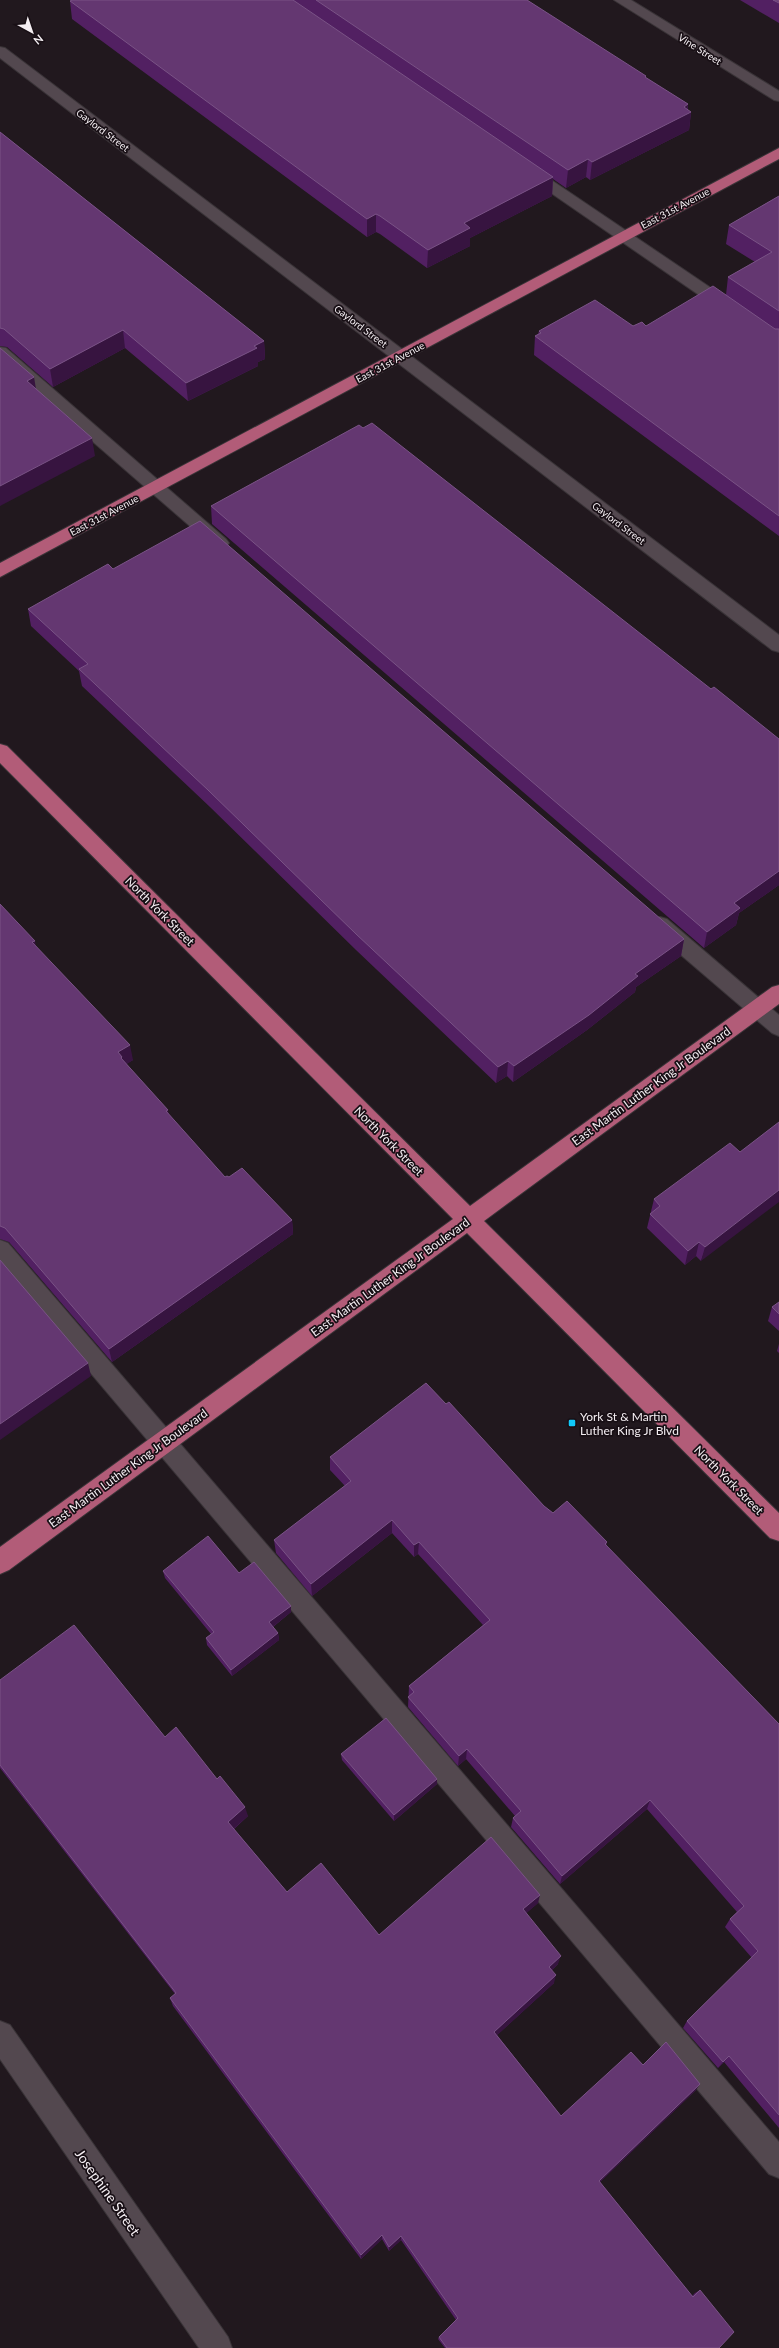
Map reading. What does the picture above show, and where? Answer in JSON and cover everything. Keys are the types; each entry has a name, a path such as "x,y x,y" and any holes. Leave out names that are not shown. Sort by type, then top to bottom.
{"main road":[{"name":"East 31st Avenue","path":"0,570 779,153"},
{"name":"North York Street","path":"0,751 779,1530"},
{"name":"East Martin Luther King Jr Boulevard","path":"0,1562 779,993"}],"street":[{"name":"Vine Street","path":"621,0 779,97"},
{"name":"Gaylord Street","path":"0,51 779,645"},
{"path":"512,160 779,342"},
{"path":"0,352 234,555"},
{"path":"644,911 779,1027"},
{"path":"0,1250 779,2164"},
{"name":"Josephine Street","path":"0,2035 217,2348"}],"building":[{"path":"293,0 553,177 464,223 470,228 428,250 380,216 376,214 367,219 70,1"},
{"path":"316,0 527,0 688,104 684,107 691,112 592,162 588,159 568,170"},
{"path":"0,132 264,341 254,346 257,348 186,383 123,330 50,369 4,329 0,328"},
{"path":"779,196 779,311 728,277 772,252 729,225"},
{"path":"713,286 775,329 779,329 779,516 535,336 541,333 539,331 595,300 633,326 642,322 646,326"},
{"path":"0,348 34,377 27,381 92,438 0,486"},
{"path":"372,423 711,689 714,687 779,739 779,871 734,903 740,908 707,932 211,506 359,425 363,428"},
{"path":"200,521 684,939 635,974 638,976 589,1015 514,1066 508,1061 498,1067 356,934 208,790 79,669 88,664 28,609 108,564 113,569"},
{"path":"0,904 35,941 32,942 130,1045 118,1052 122,1057 121,1058 225,1177 229,1177 242,1168 292,1220 109,1349 5,1228 0,1226"},
{"path":"779,1122 779,1190 705,1247 699,1242 688,1251 650,1214 660,1206 654,1199 730,1143 740,1152"},
{"path":"0,1260 88,1363 0,1424"},
{"path":"779,1302 779,1314 772,1307"},
{"path":"426,1383 446,1404 449,1402 544,1506 553,1513 567,1501 607,1542 605,1544 779,1724 779,2115 729,2056 723,2062 687,2021 758,1951 730,1919 744,1906 650,1800 562,1876 513,1818 521,1811 467,1749 459,1756 408,1697 414,1692 409,1686 490,1620 419,1542 414,1545 392,1520 311,1584 274,1540 351,1481 330,1457"},
{"path":"208,1536 239,1573 254,1562 291,1606 269,1622 278,1633 231,1670 206,1638 214,1632 163,1571"},
{"path":"74,1625 165,1737 176,1727 217,1779 220,1776 245,1807 228,1822 287,1892 321,1863 379,1935 491,1837 540,1895 523,1909 561,1956 549,1967 556,1975 494,2032 561,2116 631,2052 643,2065 666,2042 700,2084 599,2181 693,2297 700,2290 734,2332 719,2348 447,2348 439,2337 458,2318 401,2236 389,2247 382,2235 361,2255 170,1998 176,1993 0,1765 0,1680"},
{"path":"386,1718 437,1779 394,1815 341,1754"}],"place":[{"name":"York St & Martin Luther King Jr Blvd","path":"572,1423"}]}
